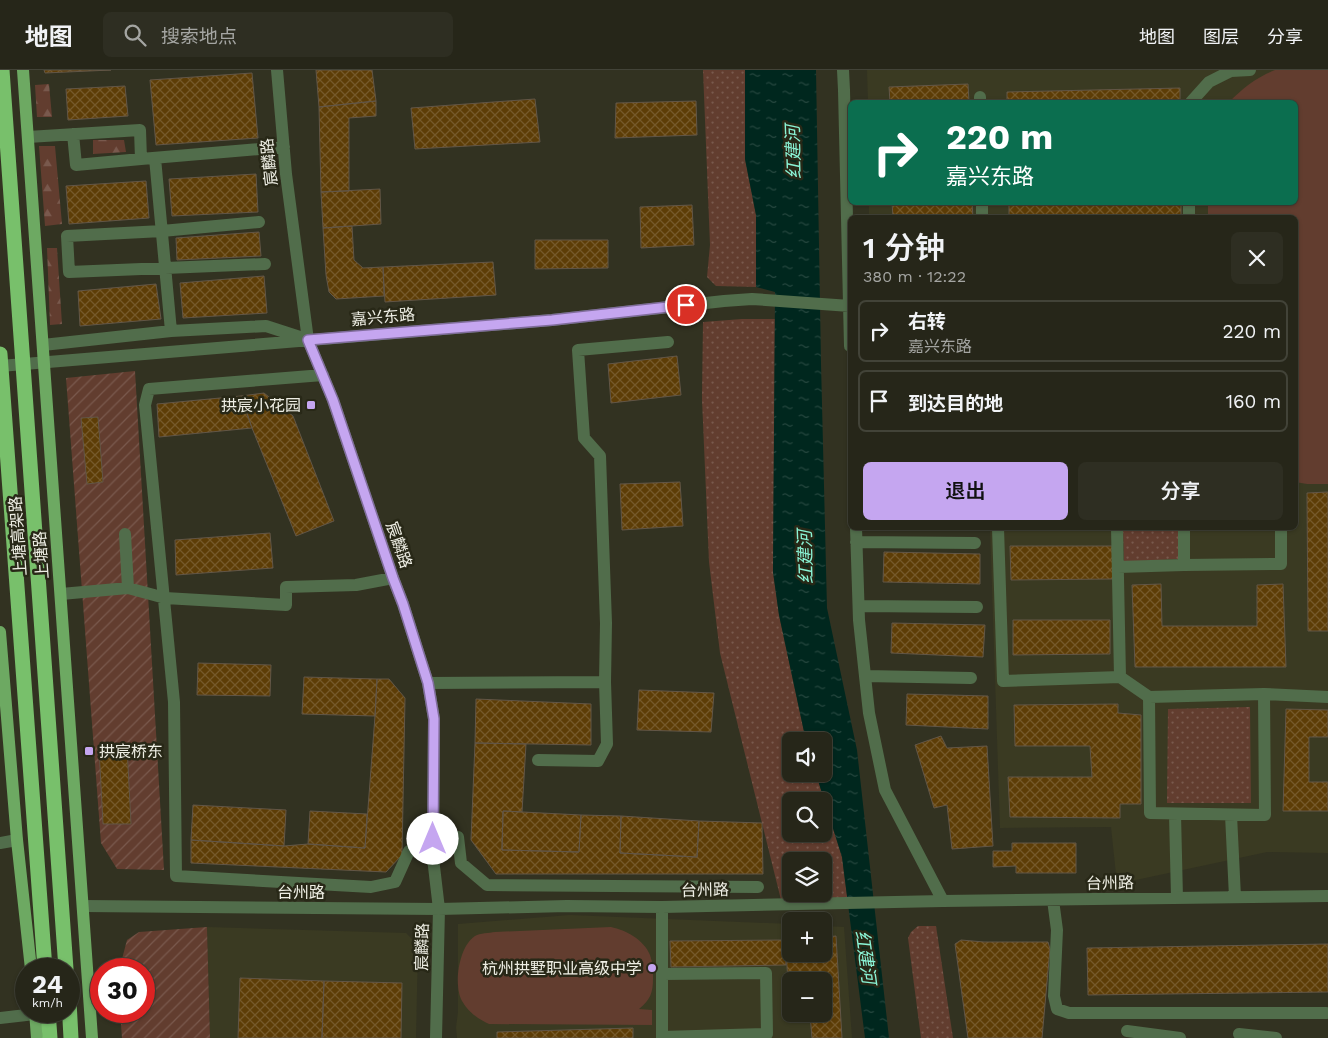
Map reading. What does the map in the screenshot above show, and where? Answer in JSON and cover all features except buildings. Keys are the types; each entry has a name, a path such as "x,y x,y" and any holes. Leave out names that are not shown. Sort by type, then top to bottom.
{"highway":[{"name":"上塘高架路","path":"2,70 65,958"},
{"name":"上塘高架路","path":"0,354 44,958"},
{"path":"70,1023 72,1038"}],"main road":[{"name":"上塘路","path":"23,70 92,1038"},
{"path":"0,632 29,958"},
{"path":"37,1038 44,1023"}],"street":[{"name":"宸麟路","path":"277,70 284,148 308,340 336,409 403,604 428,683 434,719 433,858 439,909 436,1038"},
{"path":"843,70 848,234"},
{"path":"1193,100 1209,82 1231,71 1250,70"},
{"path":"28,137 140,130 142,158"},
{"path":"73,134 76,165 142,158 284,148"},
{"path":"155,158 171,331"},
{"path":"260,222 162,231 67,236 69,272 265,264"},
{"name":"嘉兴东路","path":"0,366 552,320 752,299 848,306"},
{"path":"43,345 171,331 266,326 308,340"},
{"path":"538,760 598,761 607,744 606,623 600,456 584,438 578,350 668,342"},
{"path":"323,375 149,389 145,404 174,702 176,876 371,887 395,882 409,850"},
{"path":"856,530 859,620 869,713 885,790 943,901"},
{"path":"998,530 1003,681 1120,677 1149,697 1264,694 1328,697"},
{"path":"1117,530 1120,677"},
{"path":"1184,530 1184,565"},
{"path":"1118,567 1281,564 1281,530"},
{"path":"125,534 128,588"},
{"path":"856,542 975,543"},
{"path":"60,594 128,588 165,598 286,605 286,587 356,586 393,578"},
{"path":"859,606 977,607"},
{"path":"865,676 971,678"},
{"path":"428,683 605,682"},
{"path":"1149,697 1150,813 1265,815 1264,694"},
{"path":"1175,814 1177,898"},
{"path":"1231,815 1235,897"},
{"path":"458,837 461,863 487,885 758,887"},
{"path":"0,843 17,840"},
{"path":"500,885 500,908"},
{"name":"台州路","path":"83,906 439,909 1328,896"},
{"path":"1052,900 1056,930 1054,996 1057,1009 1069,1013 1326,1013"},
{"path":"662,907 662,974 662,1038 767,1034 766,973 662,974"},
{"path":"1241,1013 1239,1036 1276,1038"},
{"path":"0,1018 15,1020"},
{"path":"1127,1031 1180,1038"}],"shaded area":[{"path":"867,70 1328,70 1328,853 1267,852 1117,884 1111,827 1000,828 990,530 1298,530 1298,215 869,215 869,205 1298,205 1298,100 868,100"},
{"name":"杭州拱墅职业高级中学","path":"570,915 782,924 782,962 832,962 832,926 844,927 852,1038 457,1038 458,924"},
{"path":"207,927 406,933 418,945 416,1038 210,1038"}],"green space":[{"path":"703,70 745,70 745,159 756,215 756,287 716,286 707,277 710,245"},
{"path":"1275,70 1328,70 1328,484 1298,482 1298,215 1208,215 1208,205 1298,205 1298,100 1231,100 1250,83"},
{"path":"49,84 52,117 37,117 35,85"},
{"path":"93,140 124,140 126,152 93,154"},
{"path":"39,146 55,146 62,224 45,226"},
{"path":"47,248 57,248 62,324 50,325"},
{"path":"775,319 773,572 779,615 804,732 782,732 782,782 819,782 822,792 782,792 782,842 832,842 832,825 842,857 848,903 782,904 720,653 709,562 702,399 703,322"},
{"path":"135,371 164,870 117,869 101,843 66,378"},
{"path":"1123,530 1179,530 1178,559 1124,562"},
{"path":"1250,707 1251,803 1167,803 1168,709"},
{"path":"918,926 936,926 953,1038 921,1038 908,938 911,932"},
{"path":"207,927 210,1038 122,1038 121,1023 155,1023 155,958 122,958 127,940 139,932"},
{"path":"611,927 634,936 650,955 653,970 652,988 650,996 639,1009 652,1010 652,1025 489,1024 474,1015 462,1001 458,986 459,966 465,948 475,936 495,932"}],"water":[{"name":"红建河","path":"745,70 816,70 827,608 857,750 889,1038 865,1038 842,857 832,825 832,792 822,792 819,782 832,782 832,732 804,732 779,615 773,572 775,292 756,287 756,215 745,159"}],"place":[{"name":"拱宸小花园","path":"311,405"},
{"name":"拱宸桥东","path":"89,751"},
{"name":"杭州拱墅职业高级中学","path":"652,968"}],"route":[{"path":"433,839 434,719 428,683 333,400 308,340 552,320 686,305"}]}
